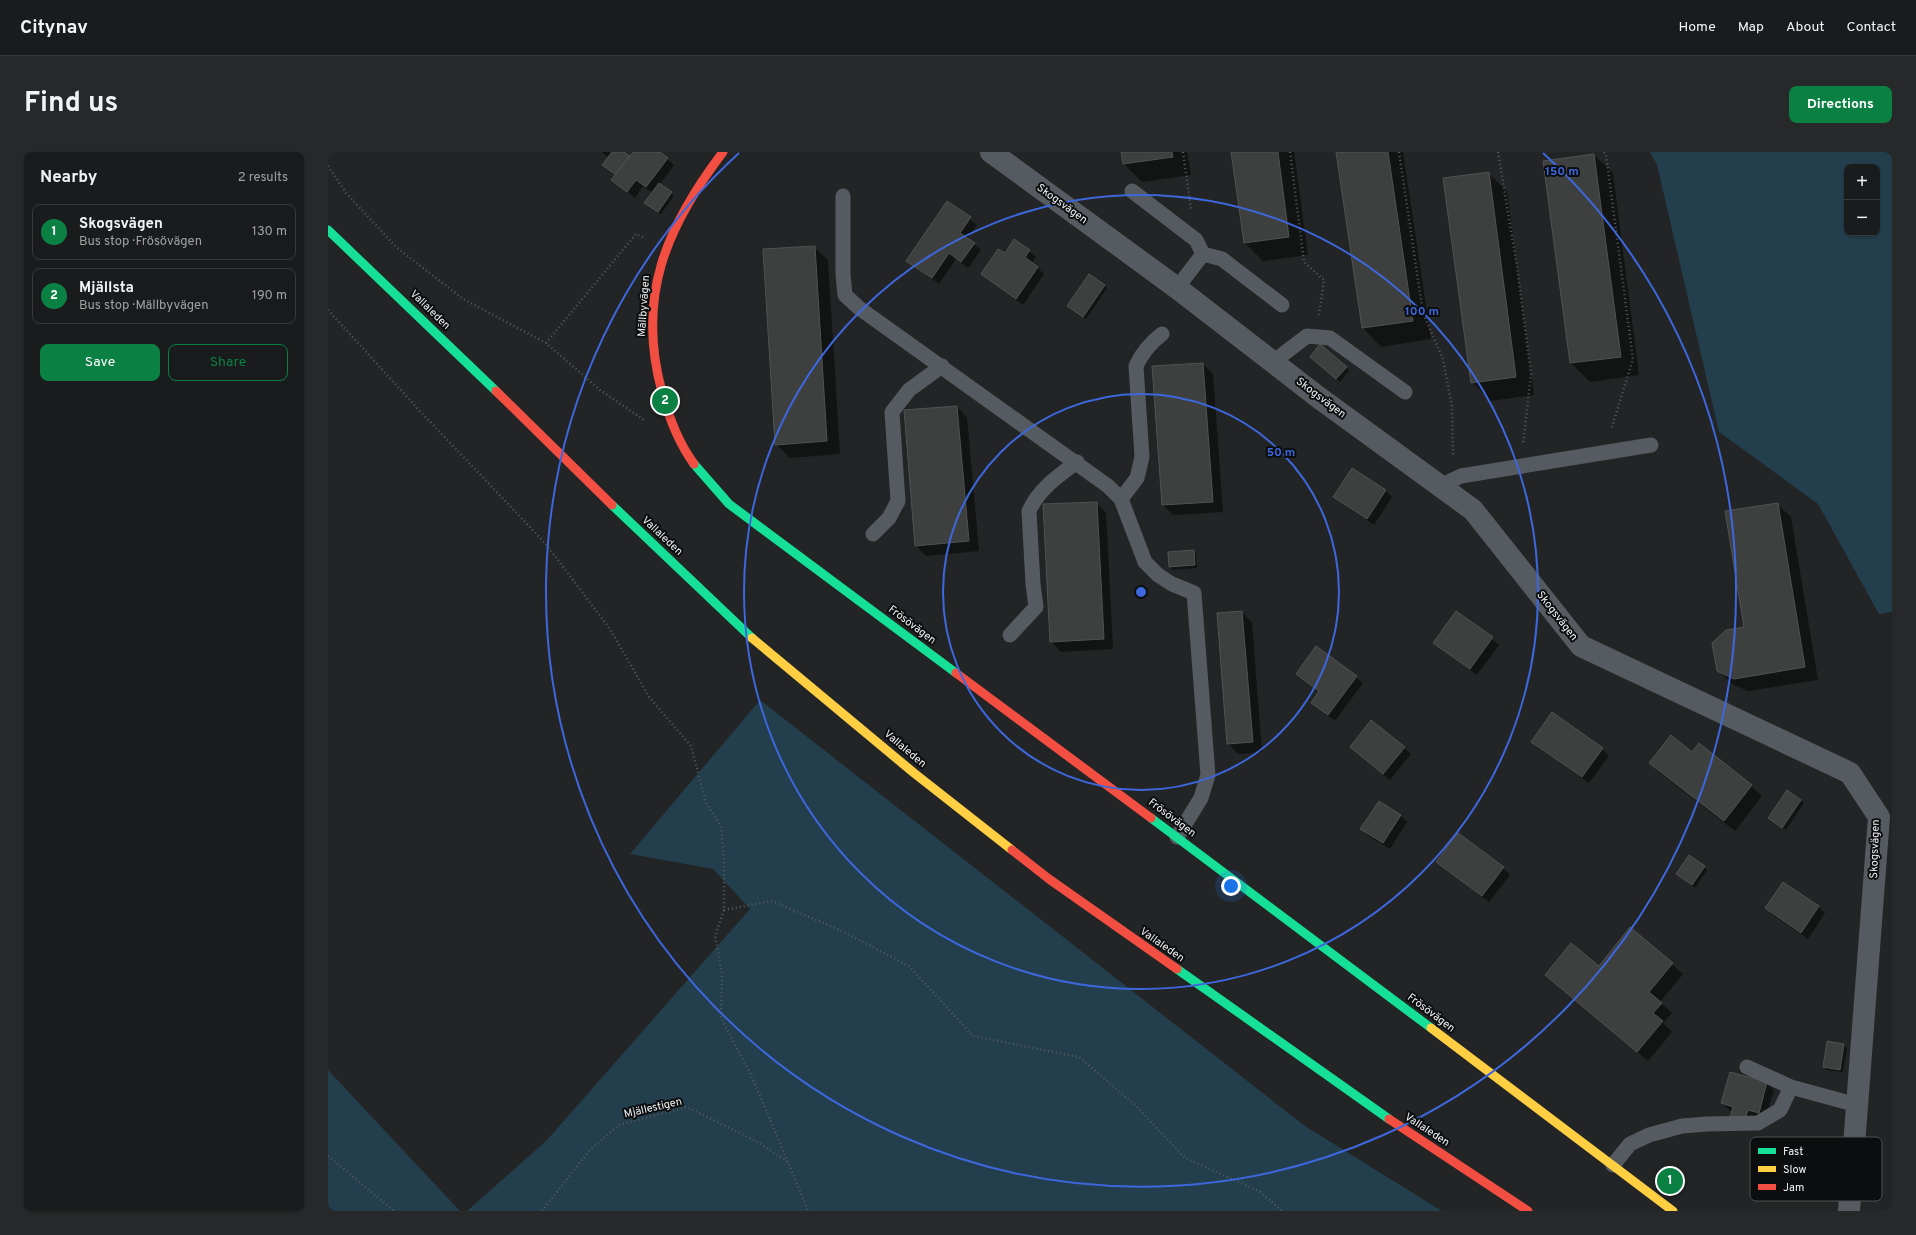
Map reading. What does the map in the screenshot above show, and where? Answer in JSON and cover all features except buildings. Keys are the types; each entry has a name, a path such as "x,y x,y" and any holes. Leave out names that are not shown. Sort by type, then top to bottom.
{"street":[{"name":"Skogsvägen","path":"991,152 1177,288 1273,362 1447,483 1473,510 1581,646 1850,773 1879,817 1855,1137"},
{"name":"Mällbyvägen","path":"674,429 656,366 652,335 658,273 675,222 716,154"},
{"name":"Vallaleden","path":"328,230 440,336 621,514 762,646 914,773 1049,880 1372,1108 1528,1211"},
{"name":"Frösövägen","path":"674,429 692,463 729,504 1177,837 1613,1164 1673,1211"},
{"name":"Skogsvägen","path":"1850,1211 1851,1201"}],"lane":[{"path":"1132,191 1196,240 1203,254 1222,259 1282,305"},
{"path":"843,196 843,274 846,295 859,308 1077,462 1108,486 1121,499 1145,562 1158,575 1172,584 1194,593 1208,775 1200,798 1177,837"},
{"path":"1177,288 1203,254"},
{"path":"1121,499 1137,478 1141,468 1142,457 1136,366 1142,354 1152,342 1162,334"},
{"path":"1273,362 1307,336 1330,338 1404,392"},
{"path":"873,534 889,518 898,501 892,412 909,390 942,366"},
{"path":"1447,483 1461,476 1652,445"},
{"path":"1010,635 1036,607 1032,584 1029,511 1033,501 1043,489 1077,462"},
{"path":"1747,1067 1790,1087 1857,1105"},
{"path":"1613,1164 1630,1144 1649,1135 1682,1126 1758,1123 1780,1110 1790,1087"}],"path":[{"path":"1183,152 1196,240"},
{"path":"1290,152 1304,262 1324,280 1317,336"},
{"path":"1399,152 1423,313 1443,359 1452,407 1447,483"},
{"path":"1498,152 1517,267 1531,374 1520,467"},
{"path":"1604,152 1607,162 1633,359 1604,453"},
{"path":"328,166 346,194 396,247 463,299 546,343 600,390 642,420 674,429"},
{"path":"546,343 636,234 656,242 667,244"},
{"path":"328,310 418,409 545,543 610,629 649,696 691,746 706,803 721,826 724,858 724,910 715,936 722,972 721,1018 750,1073 808,1211"},
{"path":"724,910 772,901 842,931 909,966 973,1036 1079,1058 1134,1104 1185,1158 1259,1191 1282,1211"},
{"name":"Mjällestigen","path":"542,1211 589,1151 619,1125 687,1107 756,1141 788,1162"},
{"path":"328,1156 394,1211"}],"shaded area":[{"path":"1650,152 1892,152 1892,612 1879,614 1818,504 1719,432 1657,165"},
{"path":"760,700 1305,1126 1442,1211 467,1211 546,1141 750,909 713,869 630,854"},
{"path":"328,1070 460,1211 328,1211"}],"traffic: fast":[{"path":"328,230 496,391"},
{"path":"694,464 729,504 956,673"},
{"path":"612,505 752,638"},
{"path":"1151,818 1431,1028"},
{"path":"1177,969 1389,1119"}],"traffic: slow":[{"path":"752,638 914,773 1012,850"},
{"path":"1431,1028 1673,1211"}],"traffic: jam":[{"path":"694,464 688,456 675,430 662,392 655,357 653,325 655,294 661,264 672,236 686,208 703,180 723,152"},
{"path":"496,391 612,505"},
{"path":"956,673 1151,818"},
{"path":"1012,850 1049,879 1177,969"},
{"path":"1389,1119 1528,1211"}],"place":[{"name":"Mjällsta","path":"665,401"},
{"name":"Skogsvägen","path":"1670,1181"}]}
